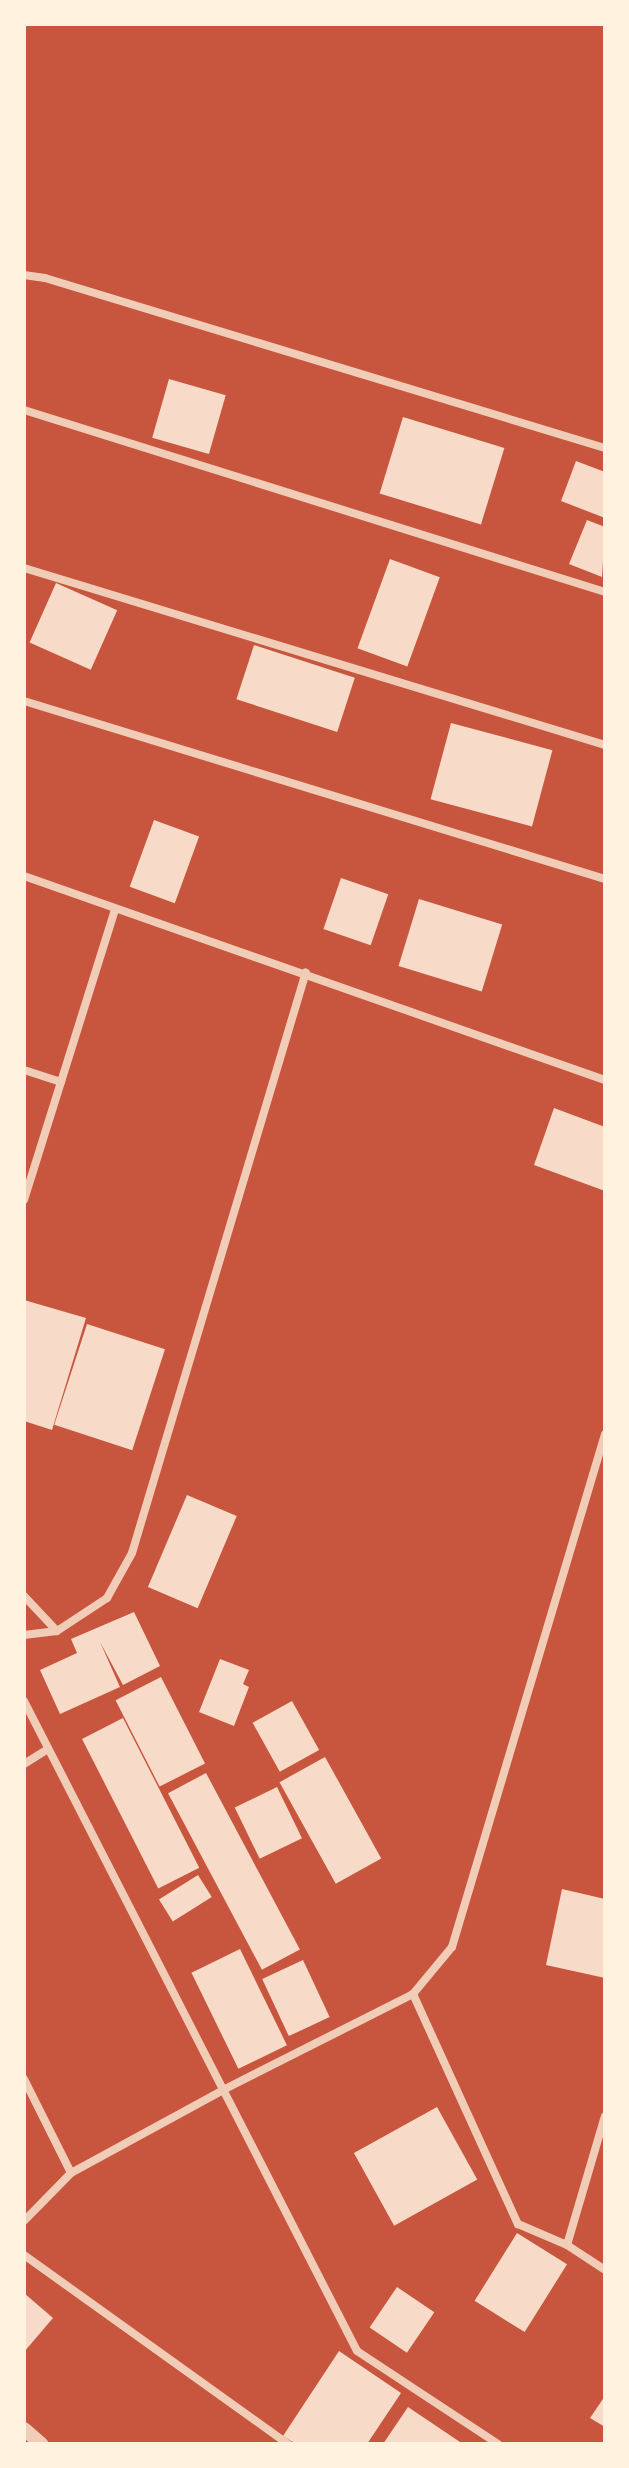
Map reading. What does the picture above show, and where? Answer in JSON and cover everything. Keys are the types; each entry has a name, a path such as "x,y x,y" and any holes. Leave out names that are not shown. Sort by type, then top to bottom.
{"street":[{"path":"24,275 45,278 605,448"},
{"path":"24,410 605,592"},
{"path":"24,568 605,745"},
{"path":"24,701 605,879"},
{"path":"24,876 306,972 605,1080"},
{"path":"24,1200 115,909"},
{"path":"24,1635 57,1631 107,1598 132,1553 306,972"},
{"path":"24,1070 61,1082"},
{"path":"26,2214 71,2173 223,2090 413,1994 452,1947 605,1434"},
{"path":"24,1596 57,1631"},
{"path":"24,1701 357,2351 498,2444"},
{"path":"24,1764 48,1749"},
{"path":"413,1994 518,2224 567,2245 605,2270"},
{"path":"24,2079 71,2173"},
{"path":"567,2245 605,2116"},
{"path":"24,2255 288,2444"},
{"path":"24,2429 41,2444"}],"building":[{"path":"169,379 226,395 209,454 152,438"},
{"path":"403,417 504,448 481,524 380,494"},
{"path":"576,461 605,472 605,518 561,501"},
{"path":"587,520 605,527 602,577 569,564"},
{"path":"390,559 440,577 407,666 358,648"},
{"path":"56,583 117,610 91,670 30,642"},
{"path":"254,645 355,678 337,732 236,699"},
{"path":"451,723 552,750 532,826 431,799"},
{"path":"154,820 199,836 175,903 130,887"},
{"path":"341,878 388,894 371,945 323,929"},
{"path":"419,899 502,924 482,991 399,966"},
{"path":"554,1108 605,1127 605,1191 534,1165"},
{"path":"24,1300 86,1318 52,1430 24,1421"},
{"path":"87,1324 165,1349 132,1450 54,1425"},
{"path":"187,1495 237,1516 198,1608 148,1587"},
{"path":"134,1612 160,1666 123,1685 100,1642 120,1687 60,1714 40,1670 77,1653 71,1639"},
{"path":"220,1659 249,1670 243,1684 249,1687 234,1726 199,1712"},
{"path":"161,1677 205,1763 160,1787 116,1700"},
{"path":"292,1701 319,1750 280,1772 253,1723"},
{"path":"123,1718 199,1868 158,1889 82,1739"},
{"path":"325,1757 381,1858 336,1884 280,1782"},
{"path":"206,1773 300,1950 262,1970 168,1793"},
{"path":"277,1787 302,1838 260,1859 235,1808"},
{"path":"198,1875 212,1897 173,1921 159,1899"},
{"path":"562,1889 605,1899 605,1978 546,1965"},
{"path":"240,1949 287,2045 238,2069 191,1973"},
{"path":"303,1960 330,2017 289,2036 262,1979"},
{"path":"437,2107 477,2180 394,2226 354,2153"},
{"path":"517,2233 567,2264 525,2332 475,2301"},
{"path":"397,2287 434,2312 407,2353 370,2328"},
{"path":"24,2293 53,2318 24,2352"},
{"path":"339,2351 401,2393 367,2444 296,2444 283,2436"},
{"path":"605,2396 605,2427 590,2418"},
{"path":"408,2407 463,2444 383,2444"}]}
